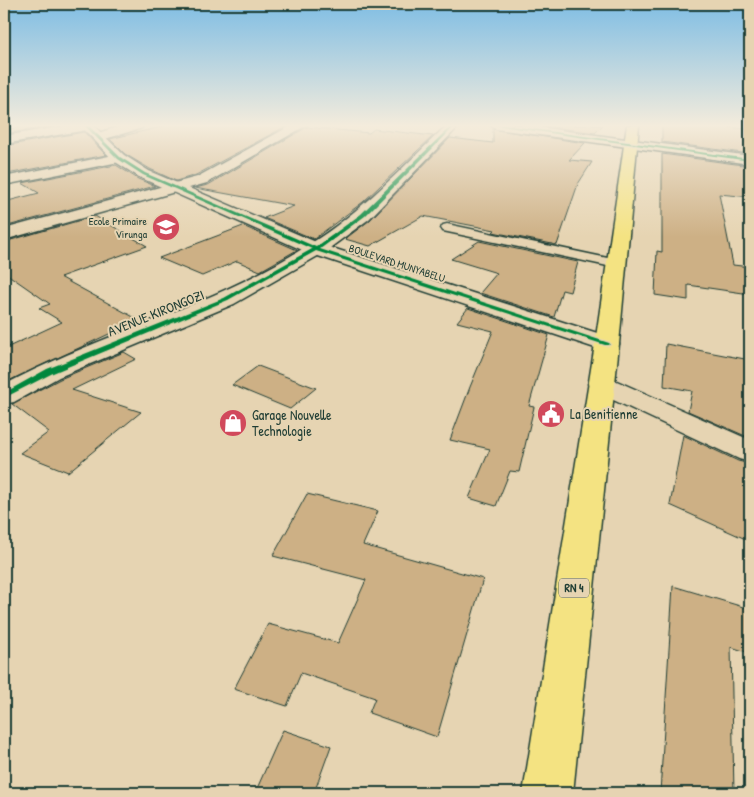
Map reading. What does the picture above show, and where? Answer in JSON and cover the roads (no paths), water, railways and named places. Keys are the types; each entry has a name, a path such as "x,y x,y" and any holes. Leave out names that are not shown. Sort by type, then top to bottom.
{"highway":[{"name":"RN 4","path":"548,793 628,162"}],"street":[{"path":"4,181 98,162"},
{"name":"BOULEVARD MUNYABELU","path":"126,162 144,174 316,249 606,344"},
{"path":"4,235 177,188 202,180 234,162"},
{"name":"AVENUE KIRONGOZI","path":"4,396 50,371 226,299 316,249 363,215 416,162"},
{"path":"601,384 750,452"}],"lane":[{"path":"447,228 616,264"}],"place":[{"name":"Ecole Primaire Virunga","path":"166,227"},
{"name":"La Benitienne","path":"551,414"},
{"name":"Garage Nouvelle Technologie","path":"233,423"}]}
